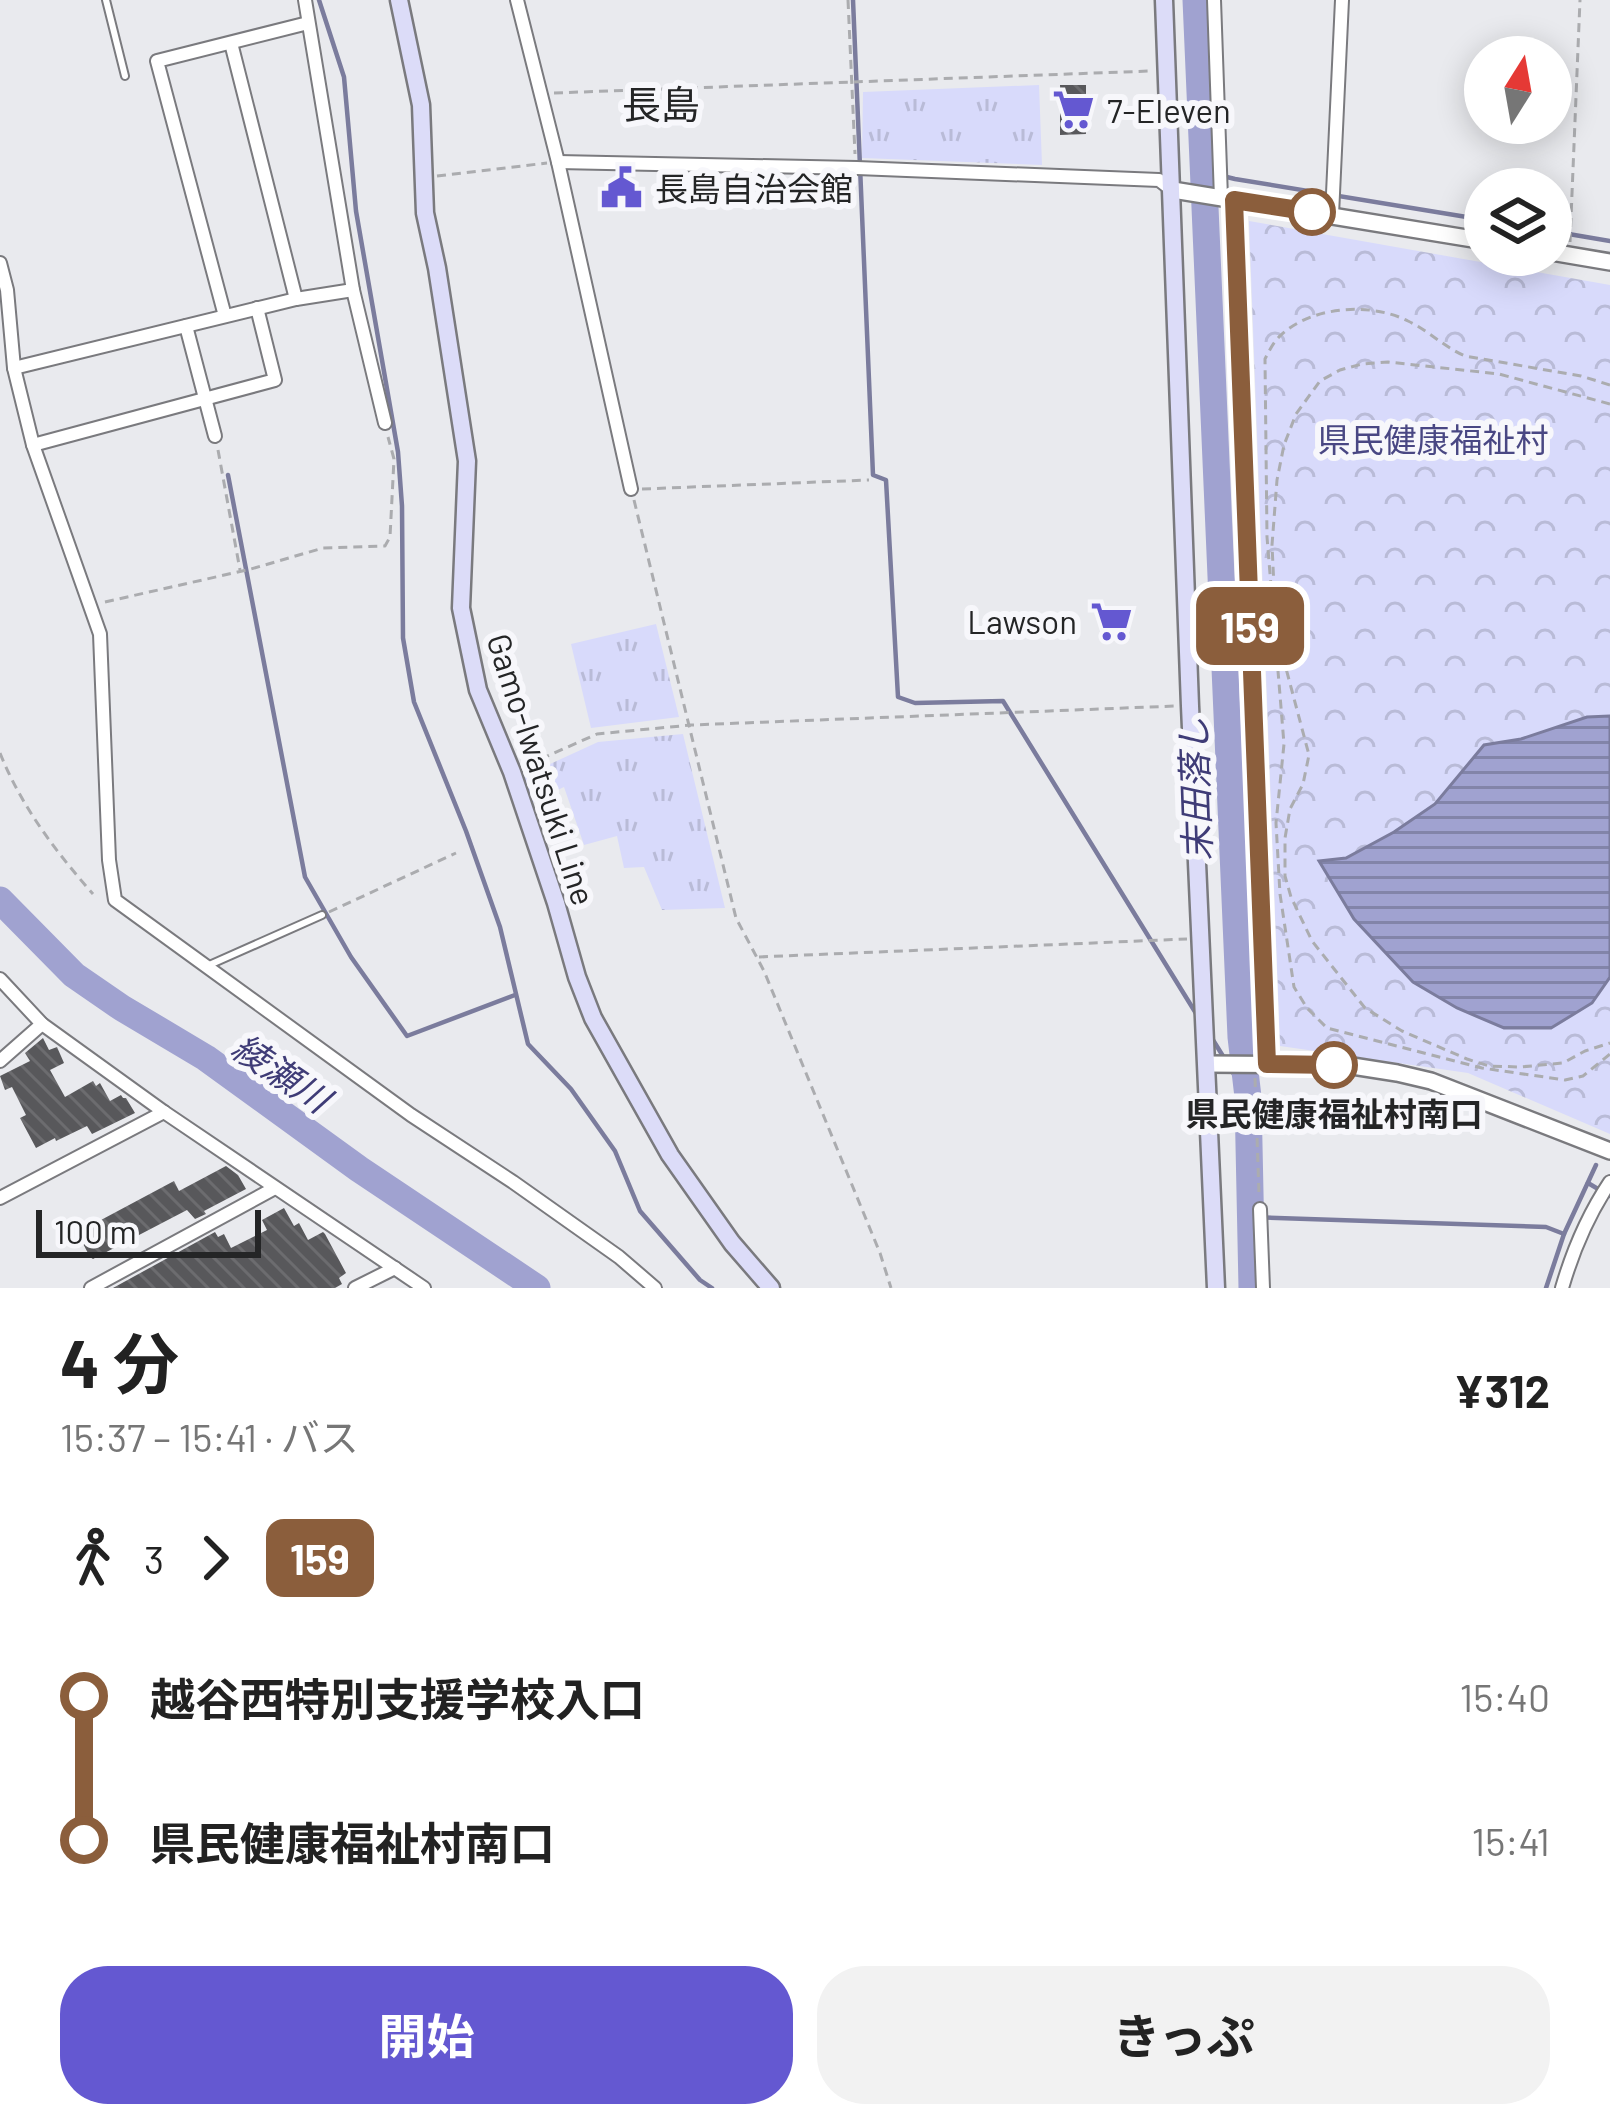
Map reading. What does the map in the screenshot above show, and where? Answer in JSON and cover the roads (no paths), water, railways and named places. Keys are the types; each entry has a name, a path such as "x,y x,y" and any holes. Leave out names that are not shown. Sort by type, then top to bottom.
{"main road":[{"name":"Gamo-Iwatsuki Line","path":"399,0 421,105 425,214 467,461 461,608 478,690 512,772 593,1018 670,1155 732,1243 771,1288"},
{"path":"1164,0 1216,1288"}],"street":[{"path":"305,0 353,290 385,423"},
{"path":"517,0 559,162 632,489"},
{"path":"1214,0 1227,199 1261,1064"},
{"path":"1332,215 1342,0"},
{"path":"225,316 157,61 308,22"},
{"path":"231,43 296,298"},
{"path":"559,162 1159,180 1173,190 1464,237"},
{"path":"1572,256 1610,262"},
{"path":"0,263 14,368 33,446 100,634 109,860 115,900 411,1115 619,1257 655,1288"},
{"path":"14,368 296,298 353,290"},
{"path":"33,446 275,380 257,308"},
{"path":"186,326 215,436"},
{"path":"0,979 43,1024 424,1288"},
{"path":"0,1061 43,1024"},
{"path":"1207,1064 1346,1065 1431,1081 1610,1151"},
{"path":"0,1198 164,1112"},
{"path":"1562,1288 1592,1207 1610,1181"},
{"path":"91,1288 275,1188"},
{"path":"1260,1209 1263,1288"},
{"path":"355,1288 395,1268"}],"lane":[{"path":"106,0 125,76"},
{"path":"204,967 322,915"}],"waterway":[{"path":"319,0 344,77 356,211 398,452 403,638 414,702 500,927 528,1044 571,1089 615,1151 640,1211 712,1288"},
{"path":"853,0 873,475 886,480 898,697 915,703 1003,701 1197,1015"},
{"name":"末田落し","path":"1196,0 1241,1037 1248,1097 1252,1288"},
{"path":"1202,171 1464,217"},
{"path":"1572,235 1610,241"},
{"path":"228,475 305,877 351,957 407,1036 515,995"},
{"name":"綾瀬川","path":"0,900 74,975 206,1058 359,1169 537,1288"},
{"path":"1213,1040 1226,1061"},
{"path":"1232,1071 1248,1097"},
{"path":"1546,1288 1564,1234 1596,1165"},
{"path":"1588,1183 1610,1196"},
{"path":"1250,1217 1546,1227 1564,1234"}],"place":[{"name":"7-Eleven","path":"1073,110"},
{"name":"長島自治会館","path":"621,188"},
{"name":"Lawson","path":"1111,621"},
{"name":"県民健康福祉村南口","path":"1334,1065"}],"district":[{"name":"長島","path":"661,103"}],"park label":[{"name":"県民健康福祉村","path":"1433,439"}]}
